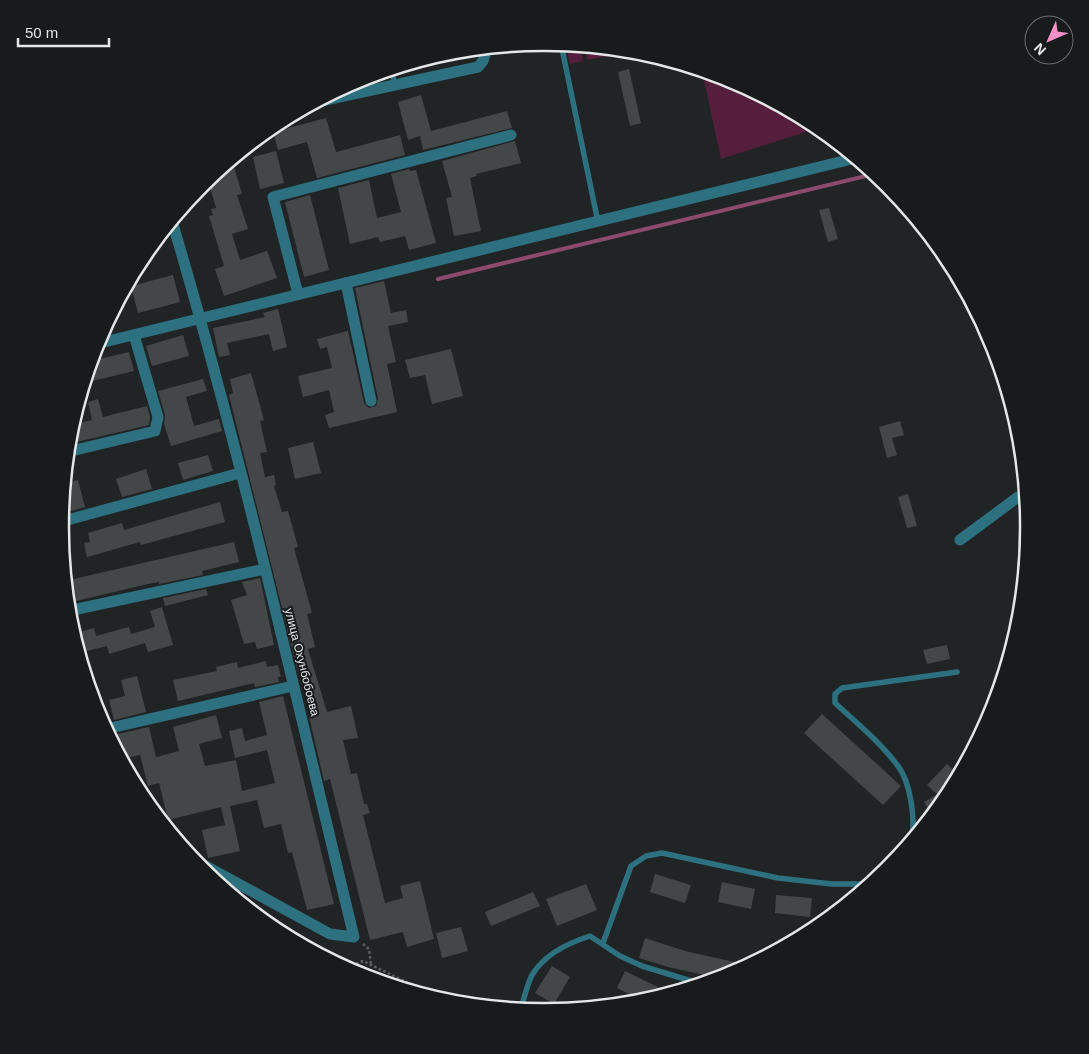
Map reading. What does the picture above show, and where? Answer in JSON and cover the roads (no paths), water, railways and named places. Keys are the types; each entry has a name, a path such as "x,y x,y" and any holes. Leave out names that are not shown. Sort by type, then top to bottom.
{"street":[{"path":"343,96 478,66 483,61 485,55"},
{"path":"298,294 273,197 511,136"},
{"path":"107,341 847,160"},
{"name":"улица Охунбобоева","path":"174,228 201,318 265,569 354,937 330,934 218,873"},
{"path":"346,283 371,401"},
{"path":"75,450 154,431 158,417 134,335"},
{"path":"69,519 240,473"},
{"path":"960,540 1019,497"},
{"path":"76,609 265,569"},
{"path":"113,727 293,686"}],"lane":[{"path":"563,52 598,222"},
{"path":"393,76 394,84"},
{"path":"914,827 909,794 900,767 835,703 835,694 842,688 957,672"},
{"path":"603,943 631,866 639,859 654,853 677,855 778,878 832,884 859,884"},
{"path":"523,1002 532,976 546,958 575,941 590,936 620,956 642,966 689,980"}],"waterway":[{"path":"438,279 865,176"}]}
